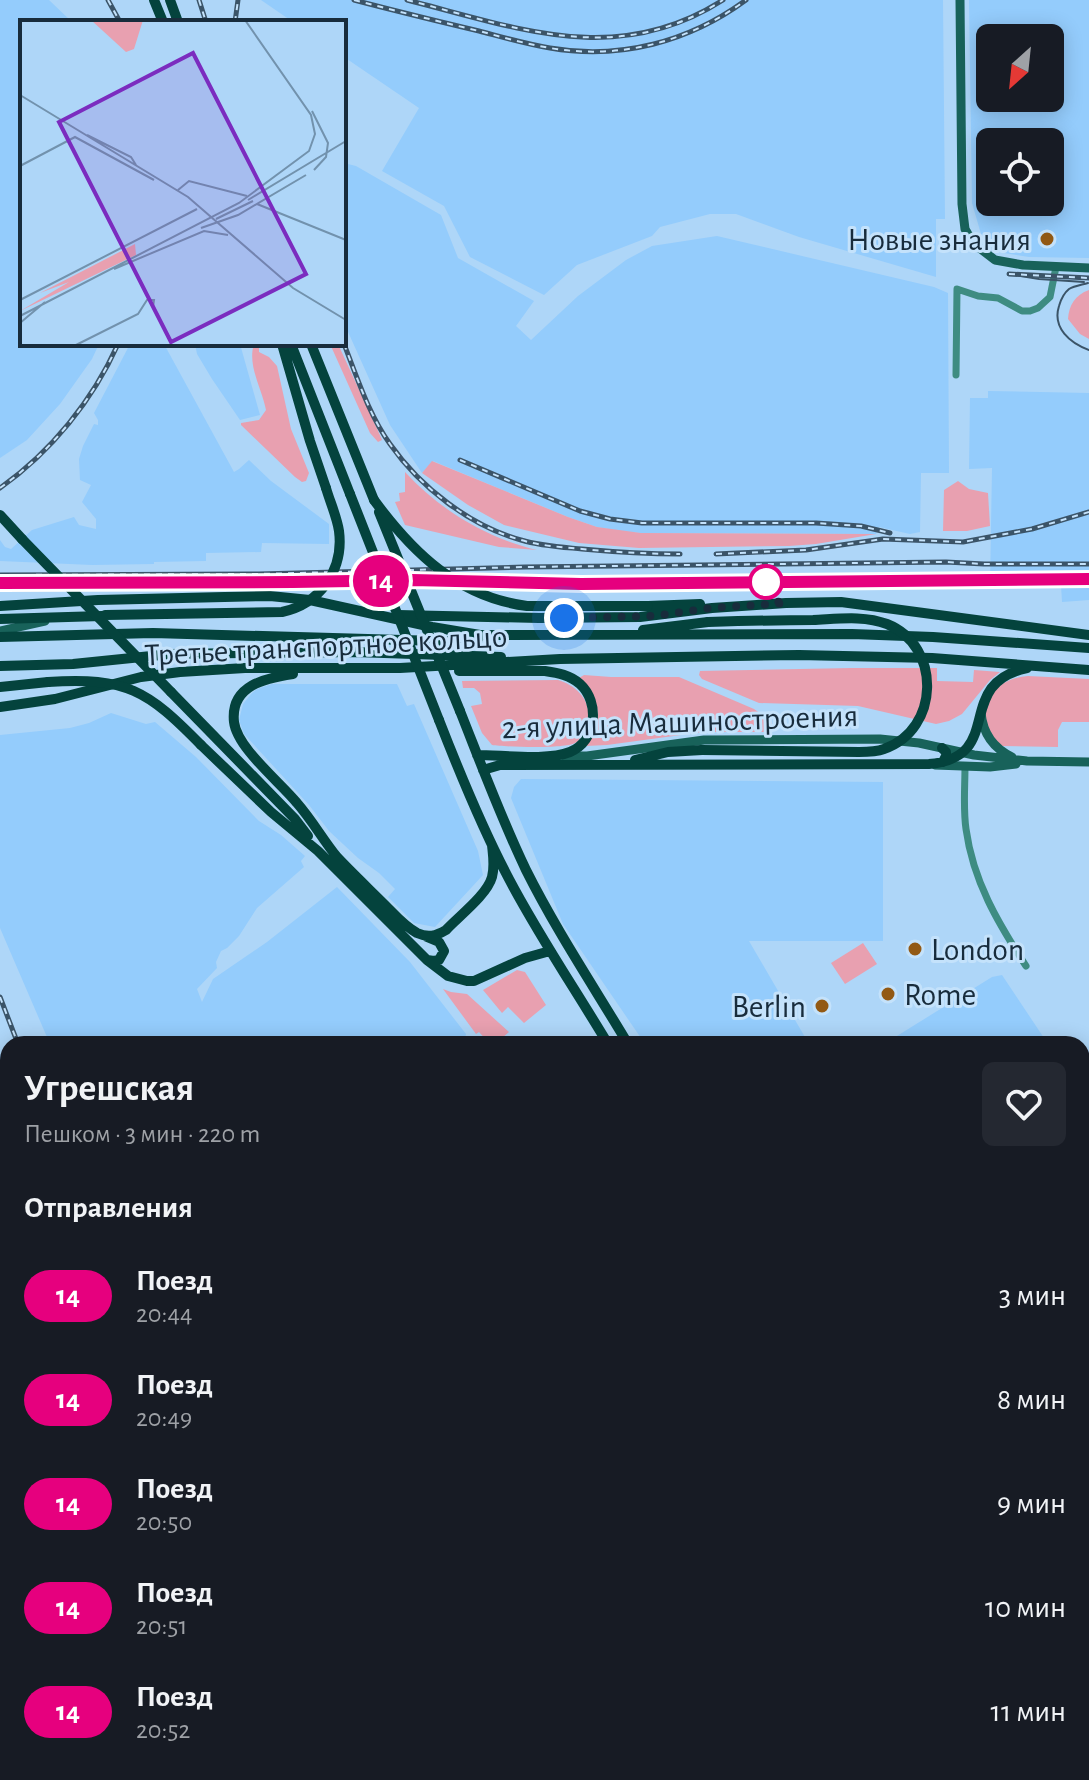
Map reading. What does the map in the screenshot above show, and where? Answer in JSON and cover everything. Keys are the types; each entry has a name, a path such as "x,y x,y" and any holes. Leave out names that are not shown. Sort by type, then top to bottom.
{"main road":[{"path":"154,0 162,20"},
{"path":"170,0 177,20"},
{"path":"960,0 962,204 965,229 973,243 995,260 1023,265 1089,268"},
{"path":"0,619 282,612 308,602 323,589 333,573 339,553 338,524 283,346"},
{"path":"292,346 439,720 492,845 518,896 603,1036"},
{"path":"312,346 483,770 531,880 623,1036"},
{"path":"374,500 398,531 449,578 481,595 512,604 648,606 786,603"},
{"path":"0,515 295,819 318,851"},
{"name":"Третье транспортное кольцо","path":"0,606 247,595 291,597 333,604 480,635 878,634 1089,648"},
{"path":"333,604 402,615 539,618 653,616 712,608 815,602 863,604 1089,633"},
{"path":"0,631 60,618"},
{"path":"604,636 708,622 854,619 885,623 902,633 916,647 927,672 928,692 923,712 913,729 883,750 702,750 668,752 616,764 615,752"},
{"path":"0,637 153,633 438,641 536,636"},
{"path":"0,666 73,664 171,654 243,653 394,652 560,659"},
{"name":"Третье транспортное кольцо","path":"0,707 55,699 141,677 245,668 400,668 560,659 853,655 1089,670"},
{"path":"929,764 943,762 963,753 977,732 988,691 1004,675 1026,668 1054,666"},
{"path":"400,668 409,671 545,671 569,677 588,695 592,703 593,721 579,747 557,756"},
{"path":"331,669 269,678 250,686 236,706 236,732 249,751 300,806 336,856 407,927 439,942 444,951 439,960 427,960"},
{"path":"0,685 97,681 133,690 165,709 271,812 318,851 427,960 448,976 474,981 525,958 550,951"},
{"path":"981,711 983,725 994,745 1009,756 1027,761"},
{"name":"2-я улица Машиностроения","path":"477,755 587,756 704,740 895,739 963,753 1027,761 1089,762"},
{"path":"942,748 946,752 943,762"},
{"name":"2-я улица Машиностроения","path":"483,770 500,765 616,764 929,764 990,767 1027,761"},
{"path":"426,936 446,930 482,892 492,877 492,845"}],"street":[{"path":"956,375 957,289 998,298 1022,311 1030,311 1050,297 1056,267"},
{"path":"965,766 966,830 977,878 995,916 1026,966"}],"shaded area":[{"path":"0,0 49,0 70,20 20,20 20,346 98,346 60,404 27,440 0,458"},
{"path":"261,0 943,0 945,219 936,219 936,277 799,237 736,214 710,214 660,227 652,236 577,265 544,295 470,257 444,206 382,171 419,108 346,58 346,20 290,20"},
{"path":"969,0 1089,0 1089,258 1029,257 998,252 981,234 972,203"},
{"path":"346,164 356,166 441,215 458,258 534,301 516,326 531,340 578,296 626,260 652,246 717,236 934,287 948,293 949,473 921,473 920,532 910,534 879,527 876,534 641,533 597,527 433,461 422,473 390,425 346,327"},
{"path":"1089,290 1089,339 1080,334 1068,319 1074,301"},
{"path":"129,346 165,346 234,472 249,460 271,481 329,524 329,544 262,543 261,552 206,553 206,561 154,564 0,561 0,540 11,549 32,530 74,517 79,525 96,529 96,519 82,502 91,485 80,480 79,459 94,424 98,425 94,413"},
{"path":"195,346 241,346 260,415 240,420 197,354"},
{"path":"254,346 259,346 259,352 277,366 291,429 309,473 306,481 295,477 241,425 259,420 266,410 252,352"},
{"path":"331,346 339,346 382,440 378,442 370,433"},
{"path":"988,391 1089,393 1089,600 1062,602 1061,585 990,585 992,468 969,469 970,398 988,398"},
{"path":"432,461 597,527 641,533 876,534 789,546 639,548 579,543 504,525 468,505 422,473"},
{"path":"405,472 449,511 500,538 537,550 499,547 405,525 395,502 400,501 399,493 405,492"},
{"path":"958,481 969,489 988,493 990,526 967,531 943,531 944,490"},
{"path":"937,668 937,681 973,682 974,670 1000,672 962,714 936,724 858,706 759,703 699,675 700,671"},
{"path":"584,675 679,677 754,709 773,726 767,732 703,732 586,746 595,727 598,710 592,695 579,678"},
{"path":"1028,676 1089,679 1089,722 1062,722 1058,730 1058,747 1001,746 992,735 987,723 988,701 1002,684"},
{"path":"558,680 572,687 587,704 586,728 575,743 535,747 492,745 482,733 471,706 482,704 480,693 474,688 463,688 462,681"},
{"path":"272,684 397,684 407,706 414,704 478,851 483,875 435,927 414,923 388,897 395,889 329,831 244,734 239,720 243,704 257,689"},
{"path":"111,713 146,724 155,722 196,757 259,821 305,856 301,861 304,867 257,908 239,936 221,951 217,968 197,989 202,1002 213,979 267,942 337,887 410,962 466,1036 47,1036 0,928 0,735 70,728"},
{"path":"521,779 883,782 883,941 749,941 804,1036 640,1036 563,924 511,798 514,787"},
{"path":"863,943 877,964 845,984 831,963"},
{"path":"517,970 525,972 546,1005 524,1023 508,1007 502,1013 483,990"},
{"path":"1002,975 1043,1036 897,1036 992,977"},
{"path":"443,989 467,994 509,1032 504,1036 476,1034"}],"tram line":[{"path":"1009,274 1084,282"},
{"path":"1088,283 1073,287 1064,294 1058,321 1064,334 1089,350"}],"railway":[{"path":"108,0 119,20"},
{"path":"199,0 205,20"},
{"path":"235,20 238,0"},
{"path":"354,0 541,46 576,51 628,49 677,37 724,15 746,0"},
{"path":"407,0 528,30 567,36 606,37 645,33 684,21 723,0"},
{"path":"1009,274 1089,278"},
{"path":"0,488 19,474 69,424 96,385 117,346"},
{"path":"345,346 370,408 390,444 431,490 465,515 502,534 536,544 680,554"},
{"path":"460,460 580,511 610,519 642,523 816,523 861,526 890,533"},
{"path":"716,554 806,550 883,539 963,542 1032,529 1089,512"},
{"path":"0,575 259,574 946,562 1089,564"},
{"path":"436,581 581,584 1089,579"},
{"path":"0,589 141,588"},
{"path":"0,997 15,1036"}],"train":[{"name":"14","path":"0,583 412,580 581,584 1089,579"}],"place":[{"name":"Новые знания","path":"1047,239"},
{"name":"London","path":"915,949"},
{"name":"Rome","path":"888,994"},
{"name":"Berlin","path":"822,1006"}],"route":[{"path":"564,618 653,616 786,603 774,601 766,582"}]}
